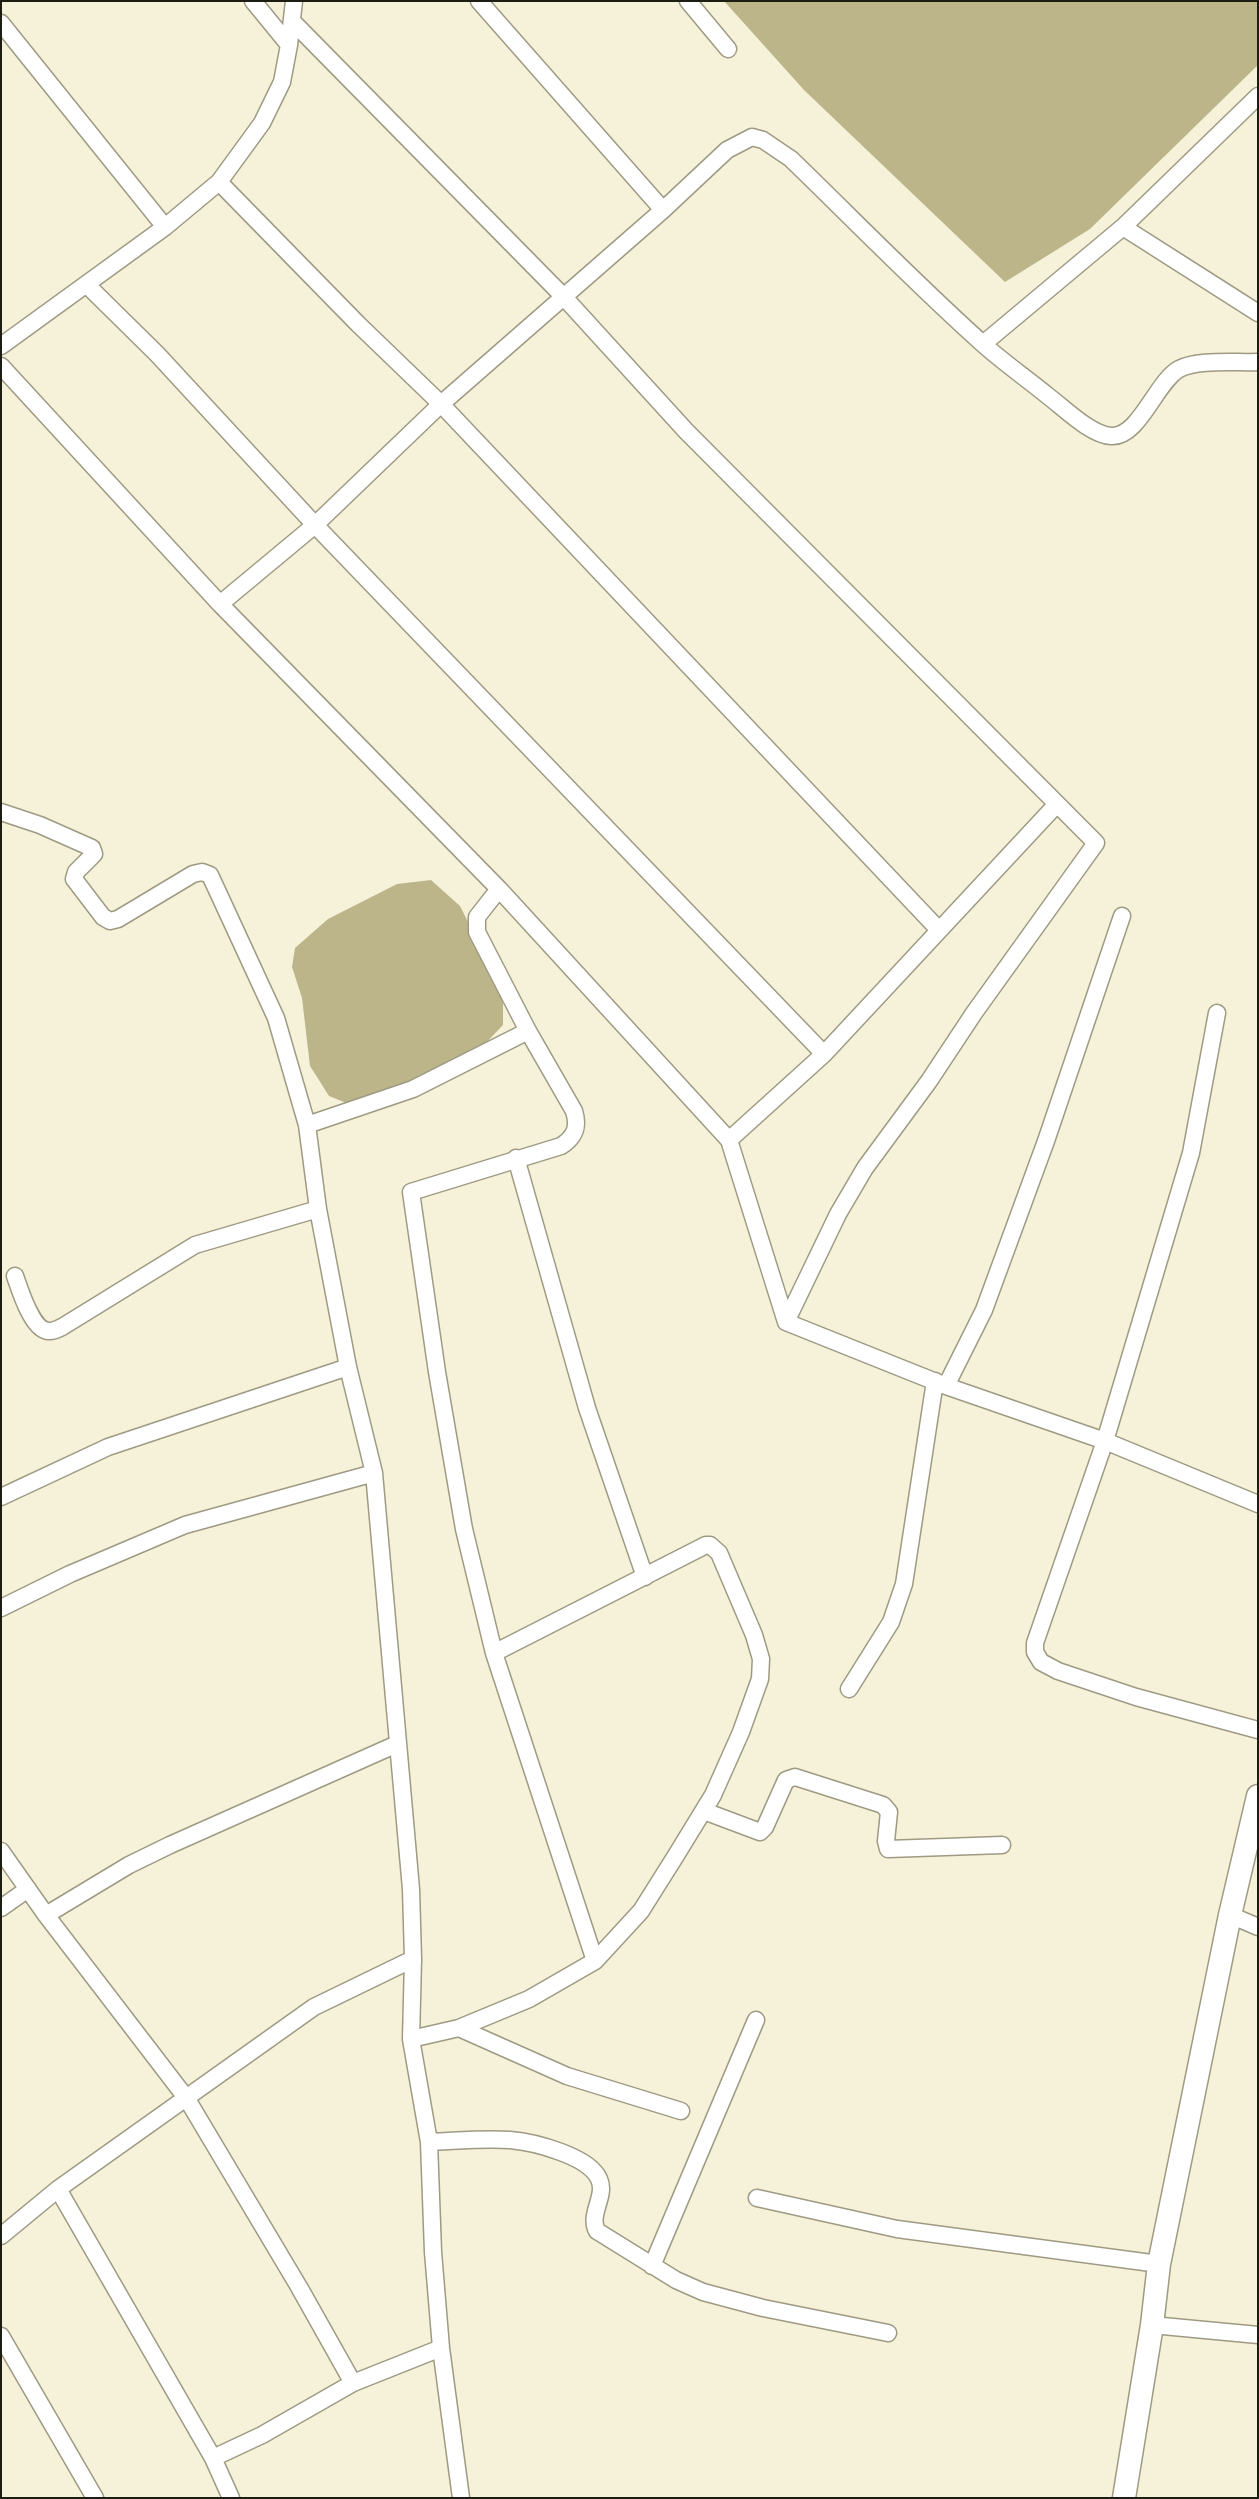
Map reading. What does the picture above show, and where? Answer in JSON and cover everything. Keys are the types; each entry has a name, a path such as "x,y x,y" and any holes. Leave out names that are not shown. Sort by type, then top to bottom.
{"main road":[{"path":"1124,2498 1152,2325 1159,2264 1230,1915 1258,1796"}],"street":[{"path":"253,1 289,45"},
{"path":"1,346 165,227 218,182 262,123 282,82 289,45 294,1"},
{"path":"479,1 663,210"},
{"path":"688,1 728,49"},
{"path":"292,21 563,296 686,431 1096,843 865,1168 838,1214 786,1322"},
{"path":"1,23 165,227"},
{"path":"983,344 1123,227 1258,96"},
{"path":"220,604 316,525 441,404 663,210 727,150 752,137 763,140 791,160 983,344 1080,421 1100,433 1112,437 1121,435 1133,427 1166,380 1180,369 1197,364 1258,362"},
{"path":"218,182 358,324 441,404 939,930"},
{"path":"1123,227 1258,313"},
{"path":"86,285 157,354 316,525 824,1054"},
{"path":"1,366 220,604 499,890 729,1140 786,1322"},
{"path":"729,1140 824,1054 1057,804"},
{"path":"1,812 92,848 94,854 76,872 74,879 103,917 110,921 118,919 193,874 202,872 210,875 276,1018 307,1125 318,1209 348,1367 374,1473 411,1889 413,1959 411,2039 429,2142 433,2252 442,2348 461,2498"},
{"path":"499,890 477,917 477,932 528,1031 574,1111 577,1123 570,1140 560,1146 516,1158 411,1192 464,1529 494,1653 595,1961"},
{"path":"849,1689 890,1622 902,1591 941,1384 984,1310 1046,1141 1122,916"},
{"path":"1217,1013 1191,1153 1105,1441 1037,1634 1035,1652 1041,1662 1058,1671 1136,1697 1258,1730"},
{"path":"307,1125 413,1089 528,1031"},
{"path":"516,1158 587,1408 644,1577"},
{"path":"15,1276 32,1318 44,1330 51,1332 195,1245 318,1209"},
{"path":"786,1322 941,1384 1105,1441 1258,1504"},
{"path":"1,1497 108,1448 348,1367"},
{"path":"1,1608 70,1574 186,1525 374,1473"},
{"path":"411,2039 458,2028 530,1999 595,1961 640,1911 704,1811 741,1732 760,1679 761,1659 754,1635 719,1553 710,1545 700,1547 494,1653"},
{"path":"46,1915 129,1866 170,1845 398,1744"},
{"path":"704,1811 760,1832 765,1827 786,1780 795,1777 883,1804 889,1817 886,1842 888,1849 1002,1845"},
{"path":"1,1851 46,1915 187,2099 299,2287 353,2383"},
{"path":"1,1908 28,1889"},
{"path":"1230,1915 1258,1927"},
{"path":"1,2236 58,2189 314,2007 413,1959"},
{"path":"652,2266 756,2020"},
{"path":"458,2028 567,2076 681,2111"},
{"path":"429,2142 517,2141 576,2158 595,2171 601,2183 593,2220 597,2232 676,2280 711,2294 763,2308 888,2333"},
{"path":"58,2189 213,2458 232,2498"},
{"path":"757,2198 897,2229 1159,2264"},
{"path":"1152,2325 1258,2335"},
{"path":"1,2336 95,2498"},
{"path":"213,2458 262,2435 353,2383 442,2348"}],"shaded area":[{"path":"724,1 1258,1 1258,65 1090,229 1005,282 804,90"},
{"path":"431,880 460,906 497,980 503,1003 503,1025 483,1046 451,1064 386,1091 349,1104 329,1096 310,1066 302,998 292,967 295,948 328,919 397,884"}]}
